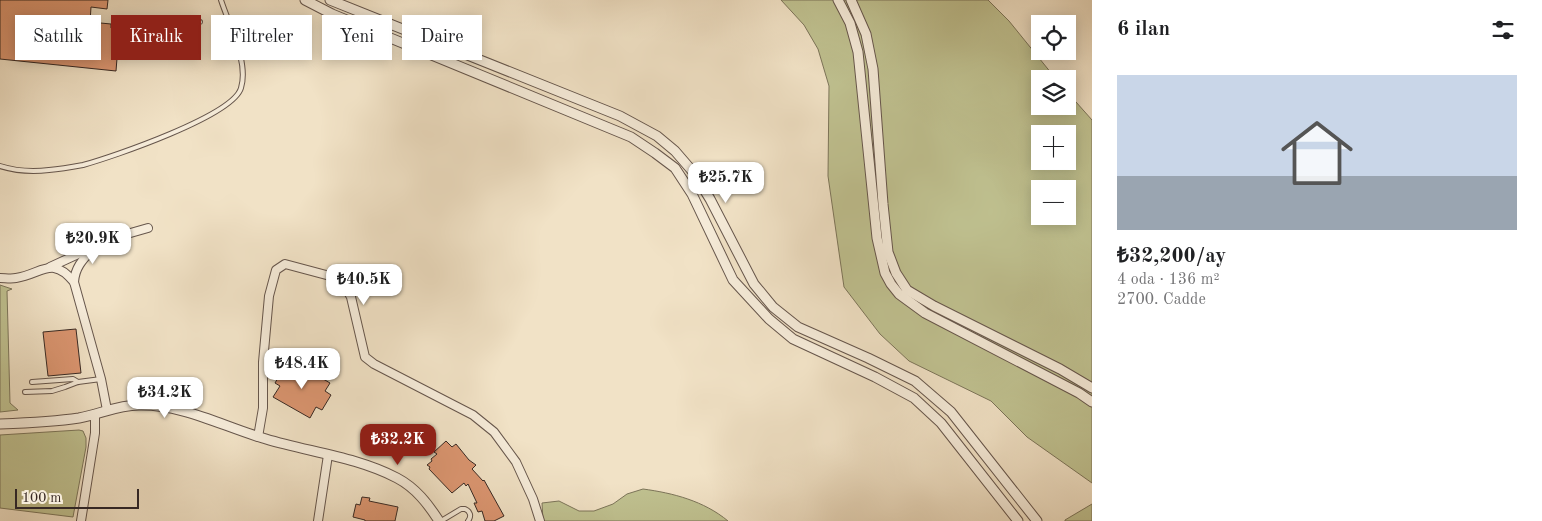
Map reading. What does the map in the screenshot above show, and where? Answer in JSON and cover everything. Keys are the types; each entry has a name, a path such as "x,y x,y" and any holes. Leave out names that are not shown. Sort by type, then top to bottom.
{"street":[{"path":"305,0 332,14 631,137 656,153 675,168 692,194 733,280 769,319 792,338 875,377 914,398 941,423 1018,521"},
{"path":"330,0 620,116 657,136 675,150 694,173 710,199 754,284 773,307 798,327 868,358 915,382 951,412 1037,521"},
{"path":"838,0 850,23 858,52 877,238 885,273 891,284 899,294 925,313 1092,402"},
{"path":"851,0 866,34 873,69 888,252 896,273 906,290 1060,369 1092,388"},
{"path":"0,278 17,278 50,267 102,243 148,228"},
{"path":"102,243 90,251 79,264 74,282 101,379 107,410"},
{"path":"258,436 263,408 263,362 269,296 276,270 285,264 330,276 342,282 351,298 365,357 374,364 473,416 494,432 516,462 533,499 540,521"},
{"path":"50,267 66,273 74,282"},
{"path":"0,424 29,423 95,414 107,410 139,405 162,406 190,413 258,436 328,454 376,469 397,478 412,488 423,498 440,521"},
{"path":"81,521 95,433 95,414"},
{"path":"318,521 328,454"}],"lane":[{"path":"0,166 24,171 40,171 82,165 129,151 196,122 218,111 230,102 241,89 243,69 221,0"},
{"path":"25,392 65,388 78,382 101,379"},
{"path":"32,382 73,380 78,382"},
{"path":"440,521 461,509 465,509 470,513 468,521"}],"green space":[{"path":"781,0 988,0 1009,21 1031,48 1031,60 1041,60 1049,70 1031,70 1031,115 1076,115 1076,102 1092,120 1092,483 1027,437 991,401 909,361 880,334 844,287 828,176 829,86 818,49 804,25"},
{"path":"0,285 12,289 7,291 10,403 18,410 0,412"},
{"path":"83,431 86,438 86,447 73,517 0,508 0,435"},
{"path":"643,489 688,499 709,508 728,521 543,521 542,503 559,501 579,511 594,511 613,504 627,494"},
{"path":"1092,504 1092,521 1065,521 1065,520"}],"building":[{"path":"0,0 108,0 107,9 91,7 90,15 15,15 15,60 101,60 101,23 111,24 111,60 117,60 116,71 0,59"},
{"path":"76,329 81,373 48,376 43,332"},
{"path":"296,363 330,383 325,391 331,395 322,410 316,407 310,418 273,397 280,386 275,383 285,366 292,370"},
{"path":"446,441 452,447 456,444 469,460 476,465 472,469 484,480 504,516 494,521 485,521 482,511 478,512 474,503 477,503 468,484 466,486 464,483 452,493 429,469 430,467 427,465 437,454 434,452"},
{"path":"362,497 370,498 369,501 398,507 395,521 365,521 353,517 356,504 360,505"}]}
